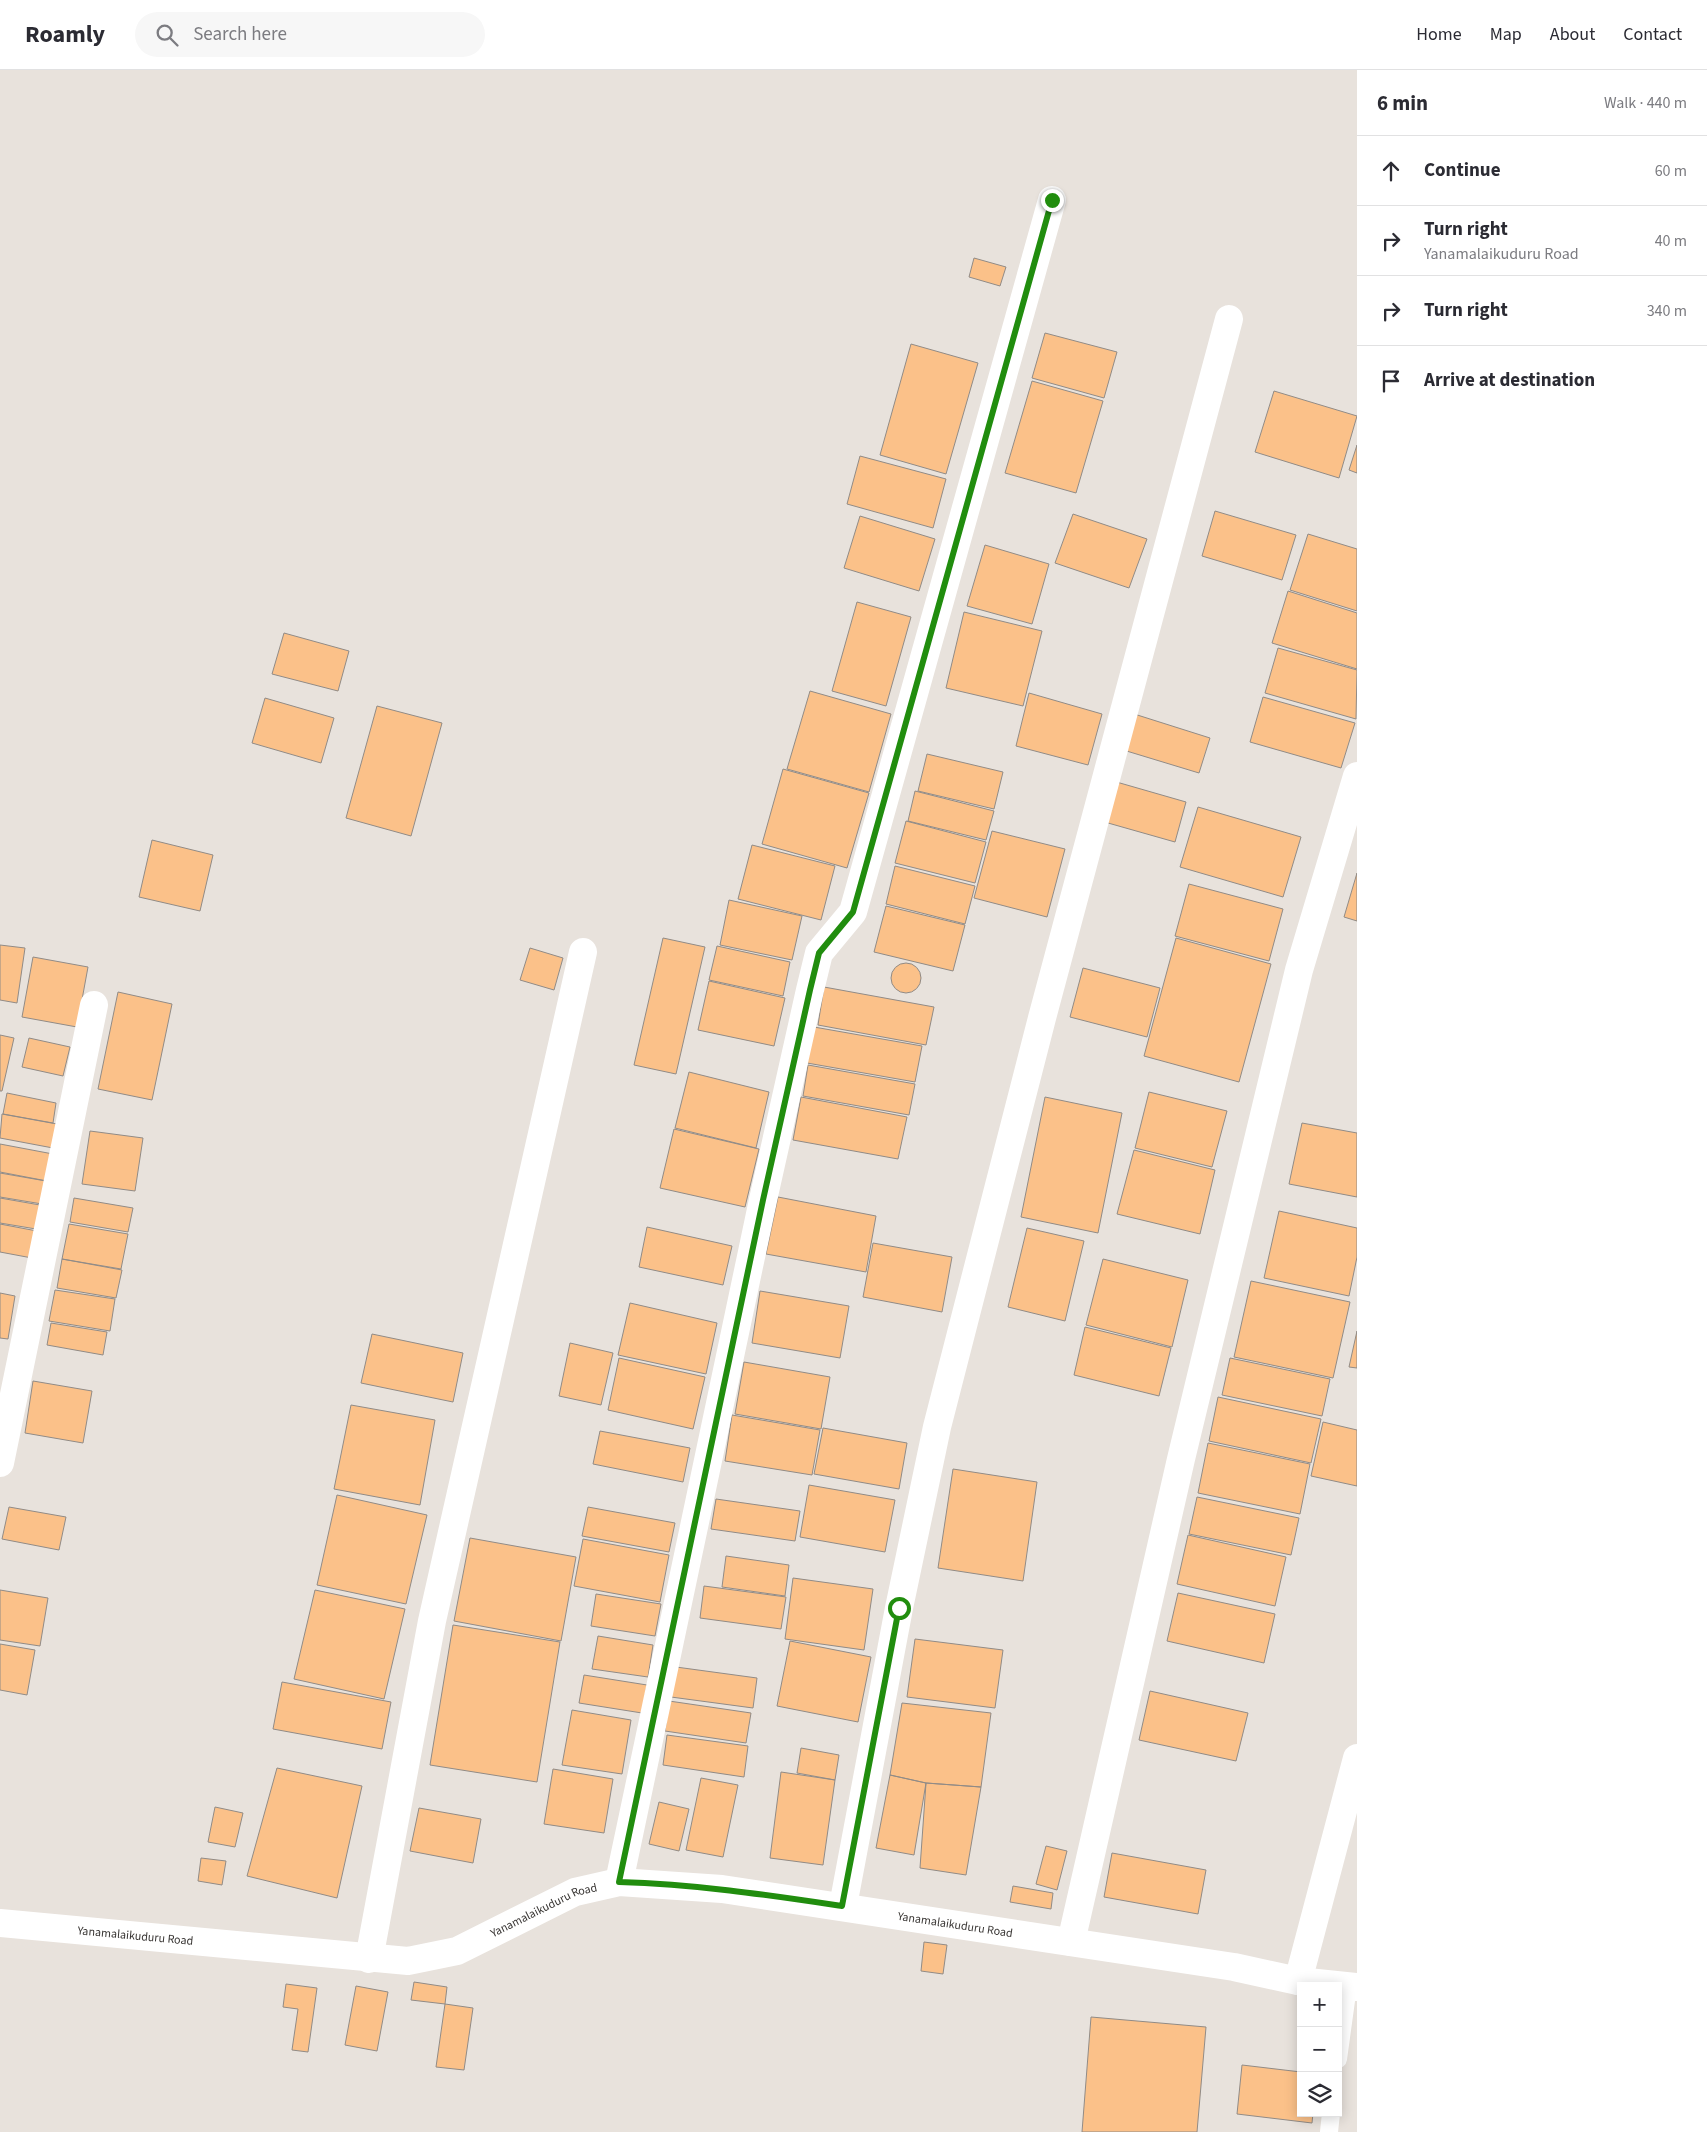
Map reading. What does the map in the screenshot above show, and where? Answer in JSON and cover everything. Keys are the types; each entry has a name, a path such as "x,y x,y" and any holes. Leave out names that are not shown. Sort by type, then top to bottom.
{"street":[{"path":"619,1882 763,1200 819,953 853,912 1052,200"},
{"path":"842,1906 899,1608 939,1418 1044,1008 1229,319"},
{"path":"1071,1942 1183,1450 1297,980 1357,776"},
{"path":"369,1959 432,1621 583,952"},
{"path":"0,1463 10,1355 94,1005"},
{"path":"1298,1981 1357,1758"},
{"name":"Yanamalaikuduru Road","path":"0,1923 369,1959 408,1961 457,1951 575,1892 619,1882 672,1884 842,1906 1234,1967 1298,1981 1352,1987"}],"lane":[{"path":"1342,2038 1352,1987"},
{"path":"1328,2132 1330,2117"}],"building":[{"path":"974,258 1006,267 1000,286 969,277"},
{"path":"1045,333 1117,352 1104,398 1032,378"},
{"path":"911,344 978,363 946,474 880,455"},
{"path":"1032,381 1103,401 1076,493 1005,473"},
{"path":"1274,391 1357,416 1339,478 1255,452"},
{"path":"1357,445 1357,473 1349,470"},
{"path":"860,456 946,479 933,528 847,504"},
{"path":"1215,511 1296,535 1282,580 1202,556"},
{"path":"1073,514 1147,539 1129,588 1055,563"},
{"path":"860,516 935,539 919,591 844,568"},
{"path":"1308,534 1357,549 1357,611 1290,590"},
{"path":"985,545 1049,564 1032,624 967,606"},
{"path":"1288,591 1357,613 1357,669 1272,643"},
{"path":"857,602 911,617 886,706 832,691"},
{"path":"964,612 1042,631 1023,706 946,688"},
{"path":"284,633 349,651 338,691 272,674"},
{"path":"1278,648 1357,670 1356,719 1265,693"},
{"path":"810,691 891,714 869,792 787,769"},
{"path":"1029,693 1102,714 1088,765 1016,746"},
{"path":"1263,697 1355,723 1341,768 1250,742"},
{"path":"265,698 334,718 321,763 252,743"},
{"path":"377,706 442,723 411,836 346,818"},
{"path":"1131,713 1210,738 1199,773 1120,749"},
{"path":"927,754 1003,772 994,809 918,791"},
{"path":"783,769 869,793 847,868 762,844"},
{"path":"1113,781 1186,802 1175,842 1101,821"},
{"path":"915,791 994,811 986,840 908,821"},
{"path":"1198,807 1301,837 1283,897 1180,867"},
{"path":"906,821 986,842 975,883 895,863"},
{"path":"992,831 1065,849 1047,917 974,898"},
{"path":"152,840 213,855 200,911 139,897"},
{"path":"752,845 835,866 821,920 738,899"},
{"path":"895,866 975,886 965,924 886,904"},
{"path":"1357,873 1357,921 1344,917"},
{"path":"1189,884 1283,909 1269,961 1175,936"},
{"path":"729,900 802,916 792,960 720,945"},
{"path":"886,906 965,925 953,971 874,952"},
{"path":"663,938 705,947 676,1074 634,1065"},
{"path":"1176,938 1271,964 1239,1082 1144,1056"},
{"path":"0,945 25,948 17,1003 0,1000"},
{"path":"717,946 790,962 783,996 709,980"},
{"path":"530,948 563,958 554,990 520,980"},
{"path":"33,957 88,967 77,1027 22,1017"},
{"path":"906,963 917,967 921,978 917,989 906,993 895,989 891,978 895,967"},
{"path":"1083,968 1160,988 1147,1037 1070,1017"},
{"path":"709,981 785,998 774,1046 698,1030"},
{"path":"824,987 934,1007 926,1045 818,1025"},
{"path":"118,992 172,1004 152,1100 98,1089"},
{"path":"814,1027 922,1046 915,1082 807,1063"},
{"path":"0,1035 14,1038 2,1091 0,1091"},
{"path":"29,1038 70,1047 63,1076 22,1067"},
{"path":"808,1065 915,1084 909,1115 803,1096"},
{"path":"689,1072 769,1092 756,1148 675,1128"},
{"path":"1149,1092 1227,1111 1212,1167 1135,1148"},
{"path":"7,1093 56,1103 53,1123 3,1114"},
{"path":"801,1097 907,1117 898,1159 793,1140"},
{"path":"1045,1097 1122,1113 1098,1233 1021,1217"},
{"path":"2,1114 57,1124 53,1148 0,1138"},
{"path":"1302,1123 1357,1133 1357,1197 1289,1184"},
{"path":"674,1129 759,1149 745,1207 660,1188"},
{"path":"90,1131 143,1138 135,1191 82,1184"},
{"path":"0,1144 53,1154 47,1181 0,1172"},
{"path":"1134,1150 1215,1170 1200,1234 1117,1214"},
{"path":"0,1173 46,1181 42,1204 0,1197"},
{"path":"778,1197 876,1216 866,1272 766,1254"},
{"path":"0,1198 40,1205 36,1229 0,1223"},
{"path":"74,1198 133,1208 128,1232 70,1222"},
{"path":"1279,1211 1357,1228 1357,1257 1349,1296 1264,1278"},
{"path":"0,1224 37,1231 32,1258 0,1252"},
{"path":"69,1224 128,1234 121,1269 62,1259"},
{"path":"647,1227 732,1246 723,1285 639,1267"},
{"path":"1027,1228 1084,1241 1065,1321 1008,1307"},
{"path":"873,1243 952,1257 942,1312 863,1297"},
{"path":"62,1259 122,1270 116,1298 57,1288"},
{"path":"1103,1259 1188,1280 1172,1347 1086,1325"},
{"path":"1251,1281 1350,1302 1333,1378 1234,1357"},
{"path":"55,1290 115,1299 110,1331 49,1321"},
{"path":"760,1291 849,1306 840,1358 752,1343"},
{"path":"0,1293 15,1296 8,1339 0,1338"},
{"path":"630,1303 717,1323 706,1374 618,1355"},
{"path":"51,1323 107,1332 103,1355 47,1345"},
{"path":"1085,1327 1171,1348 1159,1396 1074,1375"},
{"path":"1357,1331 1357,1368 1349,1367"},
{"path":"372,1334 463,1353 453,1402 361,1383"},
{"path":"570,1343 613,1353 601,1405 559,1396"},
{"path":"619,1358 705,1377 693,1429 608,1410"},
{"path":"1230,1358 1330,1379 1322,1416 1222,1395"},
{"path":"744,1362 830,1377 821,1429 735,1414"},
{"path":"33,1381 92,1391 83,1443 25,1433"},
{"path":"1218,1397 1321,1419 1311,1463 1209,1441"},
{"path":"351,1405 435,1420 420,1505 334,1489"},
{"path":"732,1415 820,1430 812,1475 725,1461"},
{"path":"1323,1422 1357,1430 1357,1486 1311,1476"},
{"path":"823,1428 907,1443 899,1489 814,1474"},
{"path":"600,1431 690,1448 683,1482 593,1464"},
{"path":"1208,1443 1310,1464 1300,1514 1198,1493"},
{"path":"953,1469 1037,1482 1023,1581 938,1568"},
{"path":"809,1485 895,1500 885,1552 800,1537"},
{"path":"337,1495 427,1515 406,1604 317,1585"},
{"path":"1197,1497 1299,1518 1291,1555 1189,1534"},
{"path":"716,1499 800,1511 795,1541 711,1529"},
{"path":"9,1507 66,1517 59,1550 2,1539"},
{"path":"588,1507 675,1523 669,1552 582,1536"},
{"path":"1188,1535 1286,1557 1275,1606 1177,1584"},
{"path":"470,1538 576,1557 561,1641 454,1621"},
{"path":"583,1539 669,1555 660,1602 574,1586"},
{"path":"726,1556 789,1565 785,1596 722,1587"},
{"path":"793,1578 873,1589 864,1650 785,1639"},
{"path":"704,1586 786,1597 781,1629 700,1618"},
{"path":"0,1590 48,1598 40,1646 0,1640"},
{"path":"315,1590 405,1609 384,1699 294,1679"},
{"path":"1178,1593 1275,1614 1264,1663 1167,1641"},
{"path":"596,1594 661,1604 655,1636 591,1626"},
{"path":"453,1625 560,1642 537,1782 430,1765"},
{"path":"598,1636 653,1645 648,1677 592,1669"},
{"path":"915,1639 1003,1650 995,1708 907,1697"},
{"path":"790,1641 871,1657 858,1722 777,1706"},
{"path":"0,1644 35,1650 27,1695 0,1690"},
{"path":"676,1667 757,1678 753,1708 671,1697"},
{"path":"584,1675 647,1685 642,1713 579,1703"},
{"path":"282,1682 391,1702 382,1749 273,1729"},
{"path":"1150,1691 1248,1713 1236,1761 1139,1740"},
{"path":"669,1701 751,1713 746,1743 665,1731"},
{"path":"902,1703 991,1713 981,1787 926,1783 890,1775"},
{"path":"572,1710 631,1720 622,1774 562,1765"},
{"path":"667,1735 748,1746 744,1777 663,1765"},
{"path":"801,1748 839,1755 835,1780 797,1773"},
{"path":"277,1768 362,1786 337,1898 247,1876"},
{"path":"553,1769 613,1779 604,1833 544,1824"},
{"path":"781,1772 835,1780 823,1865 770,1858"},
{"path":"890,1775 926,1783 914,1855 876,1848"},
{"path":"701,1778 738,1785 723,1857 686,1850"},
{"path":"926,1783 981,1787 966,1875 920,1868"},
{"path":"659,1802 689,1809 679,1851 649,1844"},
{"path":"215,1807 243,1813 235,1847 208,1842"},
{"path":"419,1808 481,1819 473,1863 410,1851"},
{"path":"1046,1846 1067,1851 1057,1890 1036,1884"},
{"path":"1112,1853 1206,1870 1198,1914 1104,1897"},
{"path":"201,1858 226,1861 222,1885 198,1881"},
{"path":"1013,1886 1053,1893 1051,1909 1010,1902"},
{"path":"924,1942 947,1945 943,1974 921,1971"},
{"path":"414,1982 447,1987 445,2004 411,2000"},
{"path":"286,1984 317,1988 308,2052 292,2050 298,2009 283,2007"},
{"path":"356,1986 388,1992 377,2051 345,2045"},
{"path":"445,2004 473,2008 464,2070 436,2067"},
{"path":"1091,2017 1206,2027 1197,2132 1082,2132"},
{"path":"1242,2065 1297,2072 1297,2117 1313,2117 1312,2123 1237,2114"}],"route":[{"path":"899,1608 842,1906 722,1889 672,1884 619,1882 763,1200 819,953 853,912 1052,200"}]}
